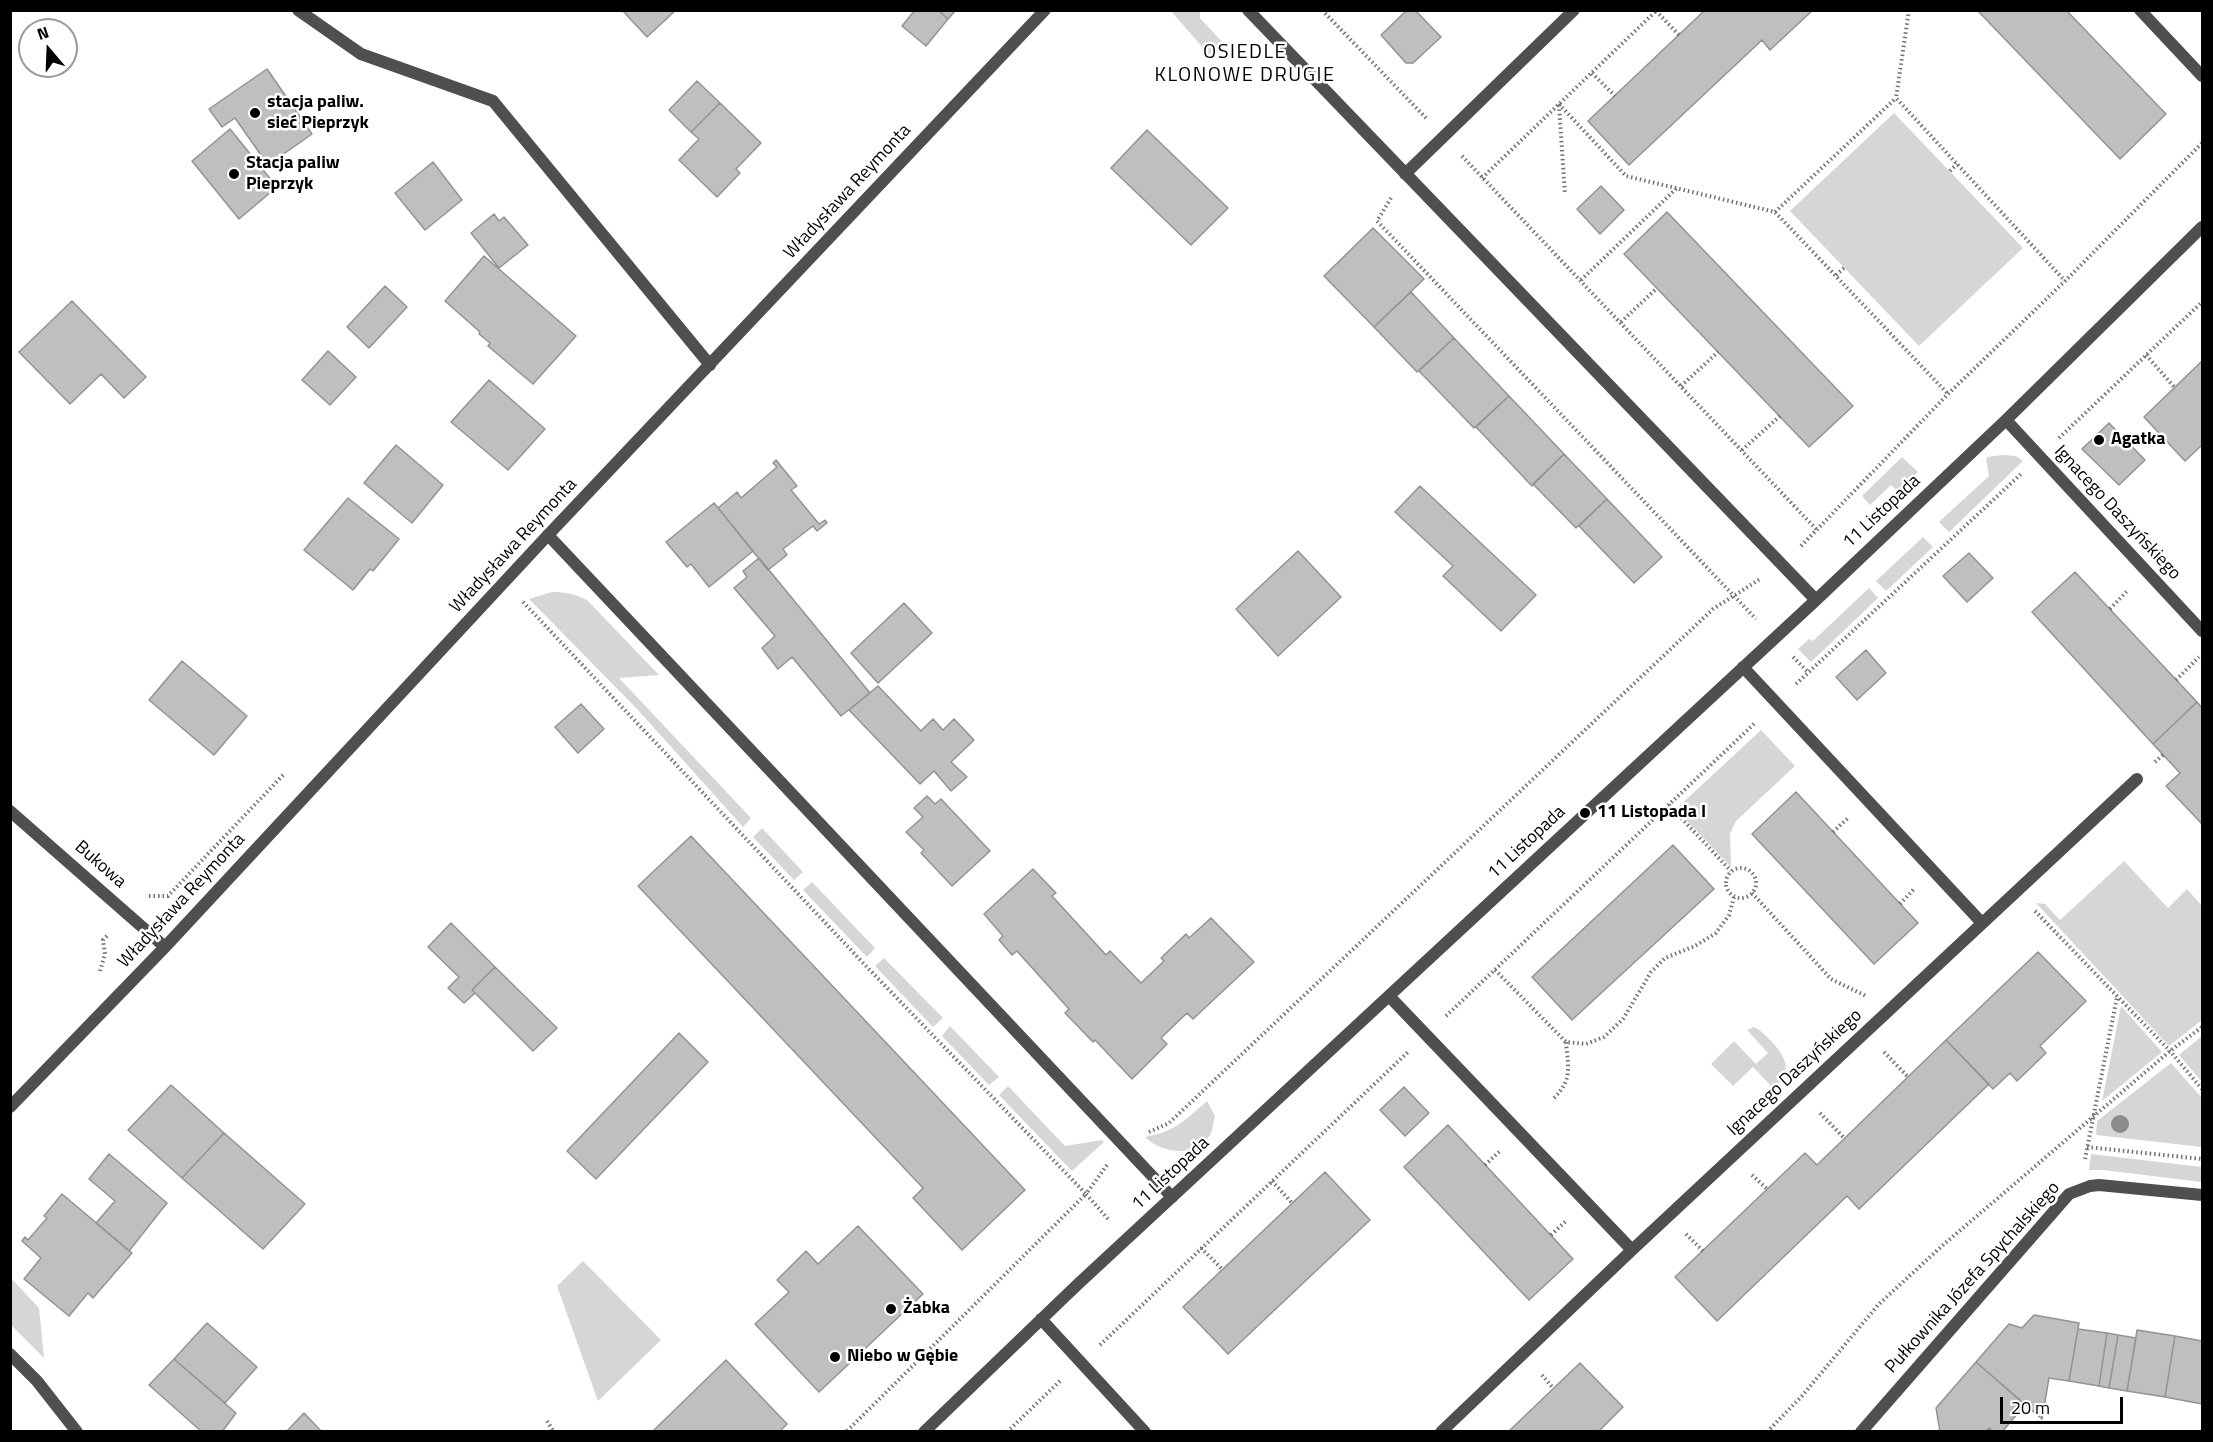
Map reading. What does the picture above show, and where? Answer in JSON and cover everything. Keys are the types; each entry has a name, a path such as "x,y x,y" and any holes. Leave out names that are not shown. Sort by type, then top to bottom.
{"street":[{"path":"298,10 362,54 494,101 710,365"},
{"name":"Władysława Reymonta","path":"10,1107 165,946 548,535 1045,10"},
{"path":"1248,10 1816,600"},
{"path":"1405,174 1574,10"},
{"path":"2140,10 2202,76"},
{"name":"11 Listopada","path":"924,1431 1041,1319 1816,600 2006,420 2202,227"},
{"name":"Ignacego Daszyńskiego","path":"2006,420 2202,631"},
{"path":"548,535 1172,1197"},
{"path":"1743,667 1982,923"},
{"name":"Ignacego Daszyńskiego","path":"1442,1431 1632,1250 2137,779"},
{"name":"Bukowa","path":"10,811 165,946"},
{"path":"1389,996 1632,1250"},
{"name":"Pułkownika Józefa Spychalskiego","path":"1861,1431 2069,1194 2099,1185 2202,1195"},
{"path":"1041,1319 1145,1431"},
{"path":"10,1354 37,1381 77,1431"}],"path":[{"path":"1322,10 1817,530"},
{"path":"1775,212 1896,98 1910,10"},
{"path":"1482,178 1656,11 1679,35"},
{"path":"1592,73 1615,96"},
{"path":"1896,98 2066,281"},
{"path":"1559,104 1626,176 1775,212 1948,394"},
{"path":"1559,104 1565,194"},
{"path":"846,1431 1086,1194 1123,1143 1169,1123 1713,609 1764,576 1799,548 1948,394 2066,281 2202,143"},
{"path":"1950,171 1957,164"},
{"path":"1405,174 1377,221 1808,672"},
{"path":"1581,280 1677,188"},
{"path":"1836,275 1844,268"},
{"path":"1620,322 1657,288"},
{"path":"1007,1431 2202,302"},
{"path":"1682,386 1718,352"},
{"path":"2146,356 2175,388"},
{"path":"1742,450 1780,416"},
{"path":"504,582 866,966 1086,1194 1127,1240"},
{"path":"2110,609 2132,586"},
{"path":"2176,680 2200,657"},
{"path":"94,977 102,969 105,954 103,940 151,894 168,896 290,768"},
{"path":"1669,805 1731,871"},
{"path":"1833,832 1852,815"},
{"path":"1740,868 1749,871 1756,884 1752,893 1744,898 1730,894 1725,885 1731,871 1740,868"},
{"path":"1900,904 1918,885"},
{"path":"2016,891 2170,1051 2202,1089"},
{"path":"1752,893 1831,979 1874,999"},
{"path":"1495,970 1566,1042 1586,1044 1604,1037 1623,1019 1652,972 1665,958 1695,946 1716,933 1729,915 1734,897"},
{"path":"2080,1189 2117,997"},
{"path":"1767,1431 1802,1396 1878,1305 1943,1245 2170,1051 2202,1027"},
{"path":"1554,1098 1564,1088 1567,1079 1566,1042"},
{"path":"1879,1047 1908,1077"},
{"path":"1815,1108 1844,1138"},
{"path":"1485,1165 1503,1147"},
{"path":"2087,1147 2202,1159"},
{"path":"1748,1171 1767,1189"},
{"path":"1272,1181 1292,1203"},
{"path":"1551,1235 1570,1218"},
{"path":"1684,1232 1703,1251"},
{"path":"1201,1248 1222,1269"},
{"path":"1538,1371 1553,1388"},
{"path":"547,1420 554,1431"}],"shaded area":[{"path":"1171,11 1200,11 1200,18 1225,45 1211,57"},
{"path":"1894,113 2023,248 1919,346 1790,211"},
{"path":"2016,456 2023,461 1949,532 1939,522 1989,476 1987,457"},
{"path":"1902,457 1918,472 1898,491 1891,485 1870,505 1862,496"},
{"path":"1923,537 1933,547 1886,591 1876,581"},
{"path":"1869,588 1878,598 1811,662 1798,649 1809,639 1813,641"},
{"path":"552,592 570,594 587,600 659,675 619,678 751,818 743,827 638,710 529,599"},
{"path":"1761,730 1795,766 1736,821 1730,834 1731,867 1676,809"},
{"path":"762,828 803,872 794,880 753,837"},
{"path":"2124,861 2168,908 2187,889 2202,906 2202,1020 2169,1046 2036,903 2045,904 2060,920"},
{"path":"812,882 875,948 867,957 803,890"},
{"path":"884,958 943,1018 933,1027 875,966"},
{"path":"2121,1006 2162,1052 2102,1101"},
{"path":"950,1026 999,1077 989,1085 942,1036"},
{"path":"1754,1027 1773,1043 1782,1055 1786,1066 1783,1077 1774,1089 1753,1067 1733,1086 1711,1064 1734,1041 1756,1064 1768,1053 1747,1030"},
{"path":"2202,1036 2202,1082 2179,1055"},
{"path":"2171,1063 2202,1098 2202,1147 2096,1135 2097,1121"},
{"path":"1008,1086 1065,1146 1102,1140 1104,1142 1072,1171 999,1095"},
{"path":"1207,1101 1215,1116 1210,1135 1196,1148 1169,1150 1145,1137 1172,1128"},
{"path":"2091,1154 2202,1167 2202,1182 2089,1170"},
{"path":"583,1261 661,1340 598,1401 557,1286"},
{"path":"10,1277 39,1308 44,1358 11,1325"}],"building":[{"path":"622,10 676,10 647,37"},
{"path":"915,10 938,10 948,19 926,46 902,26"},
{"path":"938,10 956,10 948,19"},
{"path":"1407,10 1415,10 1441,37 1413,63 1406,63 1381,35"},
{"path":"1705,10 1813,10 1770,50 1762,40 1629,165 1588,121"},
{"path":"1977,10 2066,10 2166,114 2120,159"},
{"name":"stacja paliw. sieć Pieprzyk","path":"267,69 312,134 268,165 235,118 222,127 209,109"},
{"path":"697,81 720,103 691,132 669,110"},
{"path":"720,103 761,143 736,169 740,173 717,197 679,160 699,139 691,132"},
{"name":"Stacja paliw Pieprzyk","path":"230,129 277,187 239,219 192,161"},
{"path":"1147,130 1228,208 1191,245 1111,168"},
{"path":"433,162 462,200 425,230 395,193"},
{"path":"1601,186 1624,210 1600,234 1577,209"},
{"path":"1667,212 1853,406 1809,447 1624,254"},
{"path":"494,214 499,221 504,217 528,245 499,268 471,233"},
{"path":"1373,228 1424,279 1374,327 1324,276"},
{"path":"484,256 576,336 533,384 488,346 490,343 479,334 480,332 445,301"},
{"path":"385,286 407,307 369,348 347,327"},
{"path":"1411,292 1454,338 1417,372 1374,327"},
{"path":"72,301 146,377 124,398 101,374 70,404 19,352"},
{"path":"1454,338 1509,396 1474,428 1419,371"},
{"path":"328,351 356,377 330,405 302,380"},
{"path":"2202,361 2202,445 2185,461 2144,417"},
{"path":"489,380 545,429 508,470 451,422"},
{"path":"1509,396 1564,454 1532,486 1476,427"},
{"path":"2109,423 2145,460 2119,485 2082,449"},
{"path":"396,445 443,485 412,523 364,483"},
{"path":"1564,454 1607,499 1576,528 1533,484"},
{"path":"776,460 797,486 791,490 819,524 825,520 827,523 817,531 813,526 783,549 787,555 768,570 718,508 737,492 741,498 777,467 773,463"},
{"path":"1420,486 1536,595 1501,631 1443,576 1453,566 1395,512"},
{"path":"348,498 399,539 373,571 370,569 353,590 304,550"},
{"path":"1607,499 1662,557 1634,583 1579,526"},
{"path":"714,503 753,551 709,587 691,564 687,567 666,542"},
{"path":"1298,551 1341,597 1278,656 1236,609"},
{"path":"1969,553 1993,578 1967,602 1943,576"},
{"path":"759,558 870,693 841,716 792,657 778,669 762,648 775,636 734,588 747,577 743,571"},
{"path":"2075,572 2197,702 2153,744 2032,612"},
{"path":"904,603 932,633 878,683 851,653"},
{"path":"1866,650 1886,673 1857,700 1836,677"},
{"path":"182,661 247,716 214,755 149,700"},
{"path":"878,686 921,731 933,719 943,730 954,719 974,740 951,762 967,777 951,791 934,771 920,784 849,710"},
{"path":"2197,702 2202,708 2202,824 2166,786 2180,773 2153,744"},
{"path":"581,704 604,729 578,753 555,727"},
{"path":"1796,792 1918,923 1874,964 1752,834"},
{"path":"927,796 935,804 941,799 990,851 952,886 921,853 924,850 906,832 923,817 914,808"},
{"path":"691,836 1025,1190 962,1250 913,1198 923,1188 638,886"},
{"path":"1673,845 1714,889 1572,1020 1532,977"},
{"path":"1033,869 1056,893 1052,896 1106,955 1110,951 1141,983 1164,961 1161,958 1186,934 1189,938 1211,918 1254,962 1193,1019 1187,1013 1161,1038 1167,1044 1132,1079 1095,1040 1093,1042 1065,1013 1069,1009 1017,951 1012,955 999,940 1003,936 984,914"},
{"path":"451,923 495,967 472,990 475,993 464,1003 448,988 459,977 428,947"},
{"path":"2038,952 2086,1001 2040,1046 2046,1053 2017,1081 2010,1073 1993,1089 1946,1040"},
{"path":"495,967 557,1028 533,1051 472,990"},
{"path":"679,1033 708,1062 596,1179 567,1151"},
{"path":"1946,1040 1989,1084 1859,1209 1847,1196 1717,1321 1675,1277 1805,1153 1817,1165"},
{"path":"171,1085 224,1133 182,1178 128,1130"},
{"path":"1404,1087 1429,1113 1405,1136 1380,1110"},
{"path":"1448,1125 1573,1259 1529,1300 1404,1167"},
{"path":"224,1133 305,1204 263,1249 182,1178"},
{"path":"109,1154 167,1203 129,1251 96,1223 115,1201 89,1179"},
{"path":"1325,1172 1370,1220 1228,1354 1183,1307"},
{"path":"62,1194 132,1253 93,1298 88,1293 69,1316 24,1279 41,1258 22,1241 25,1237 28,1240 47,1218 44,1216"},
{"path":"858,1226 923,1294 819,1392 755,1324 789,1292 777,1280 806,1251 818,1264"},
{"path":"2034,1315 2079,1323 2069,1381 2049,1378 2042,1419 1976,1362 2009,1324 2022,1328"},
{"path":"207,1323 257,1367 225,1403 174,1359"},
{"path":"2078,1329 2107,1333 2099,1386 2069,1381"},
{"path":"2137,1330 2175,1336 2165,1397 2127,1391"},
{"path":"2107,1333 2118,1335 2109,1388 2099,1386"},
{"path":"2118,1335 2136,1338 2127,1391 2109,1388"},
{"path":"2175,1336 2202,1341 2202,1404 2165,1397"},
{"path":"174,1359 236,1413 222,1432 202,1432 149,1385"},
{"path":"726,1360 787,1424 779,1432 652,1432"},
{"path":"1976,1362 2025,1405 2002,1432 1993,1432 1989,1428 1986,1432 1940,1432 1936,1408"},
{"path":"1580,1363 1623,1407 1598,1432 1508,1432"},
{"path":"304,1413 322,1432 286,1432"}],"place":[{"name":"stacja paliw. sieć Pieprzyk","path":"255,113"},
{"name":"Stacja paliw Pieprzyk","path":"234,174"},
{"name":"Agatka","path":"2099,440"},
{"name":"11 Listopada I","path":"1585,813"},
{"name":"Żabka","path":"891,1309"},
{"name":"Niebo w Gębie","path":"835,1357"}],"district":[{"name":"OSIEDLE KLONOWE DRUGIE","path":"1245,64"}]}
